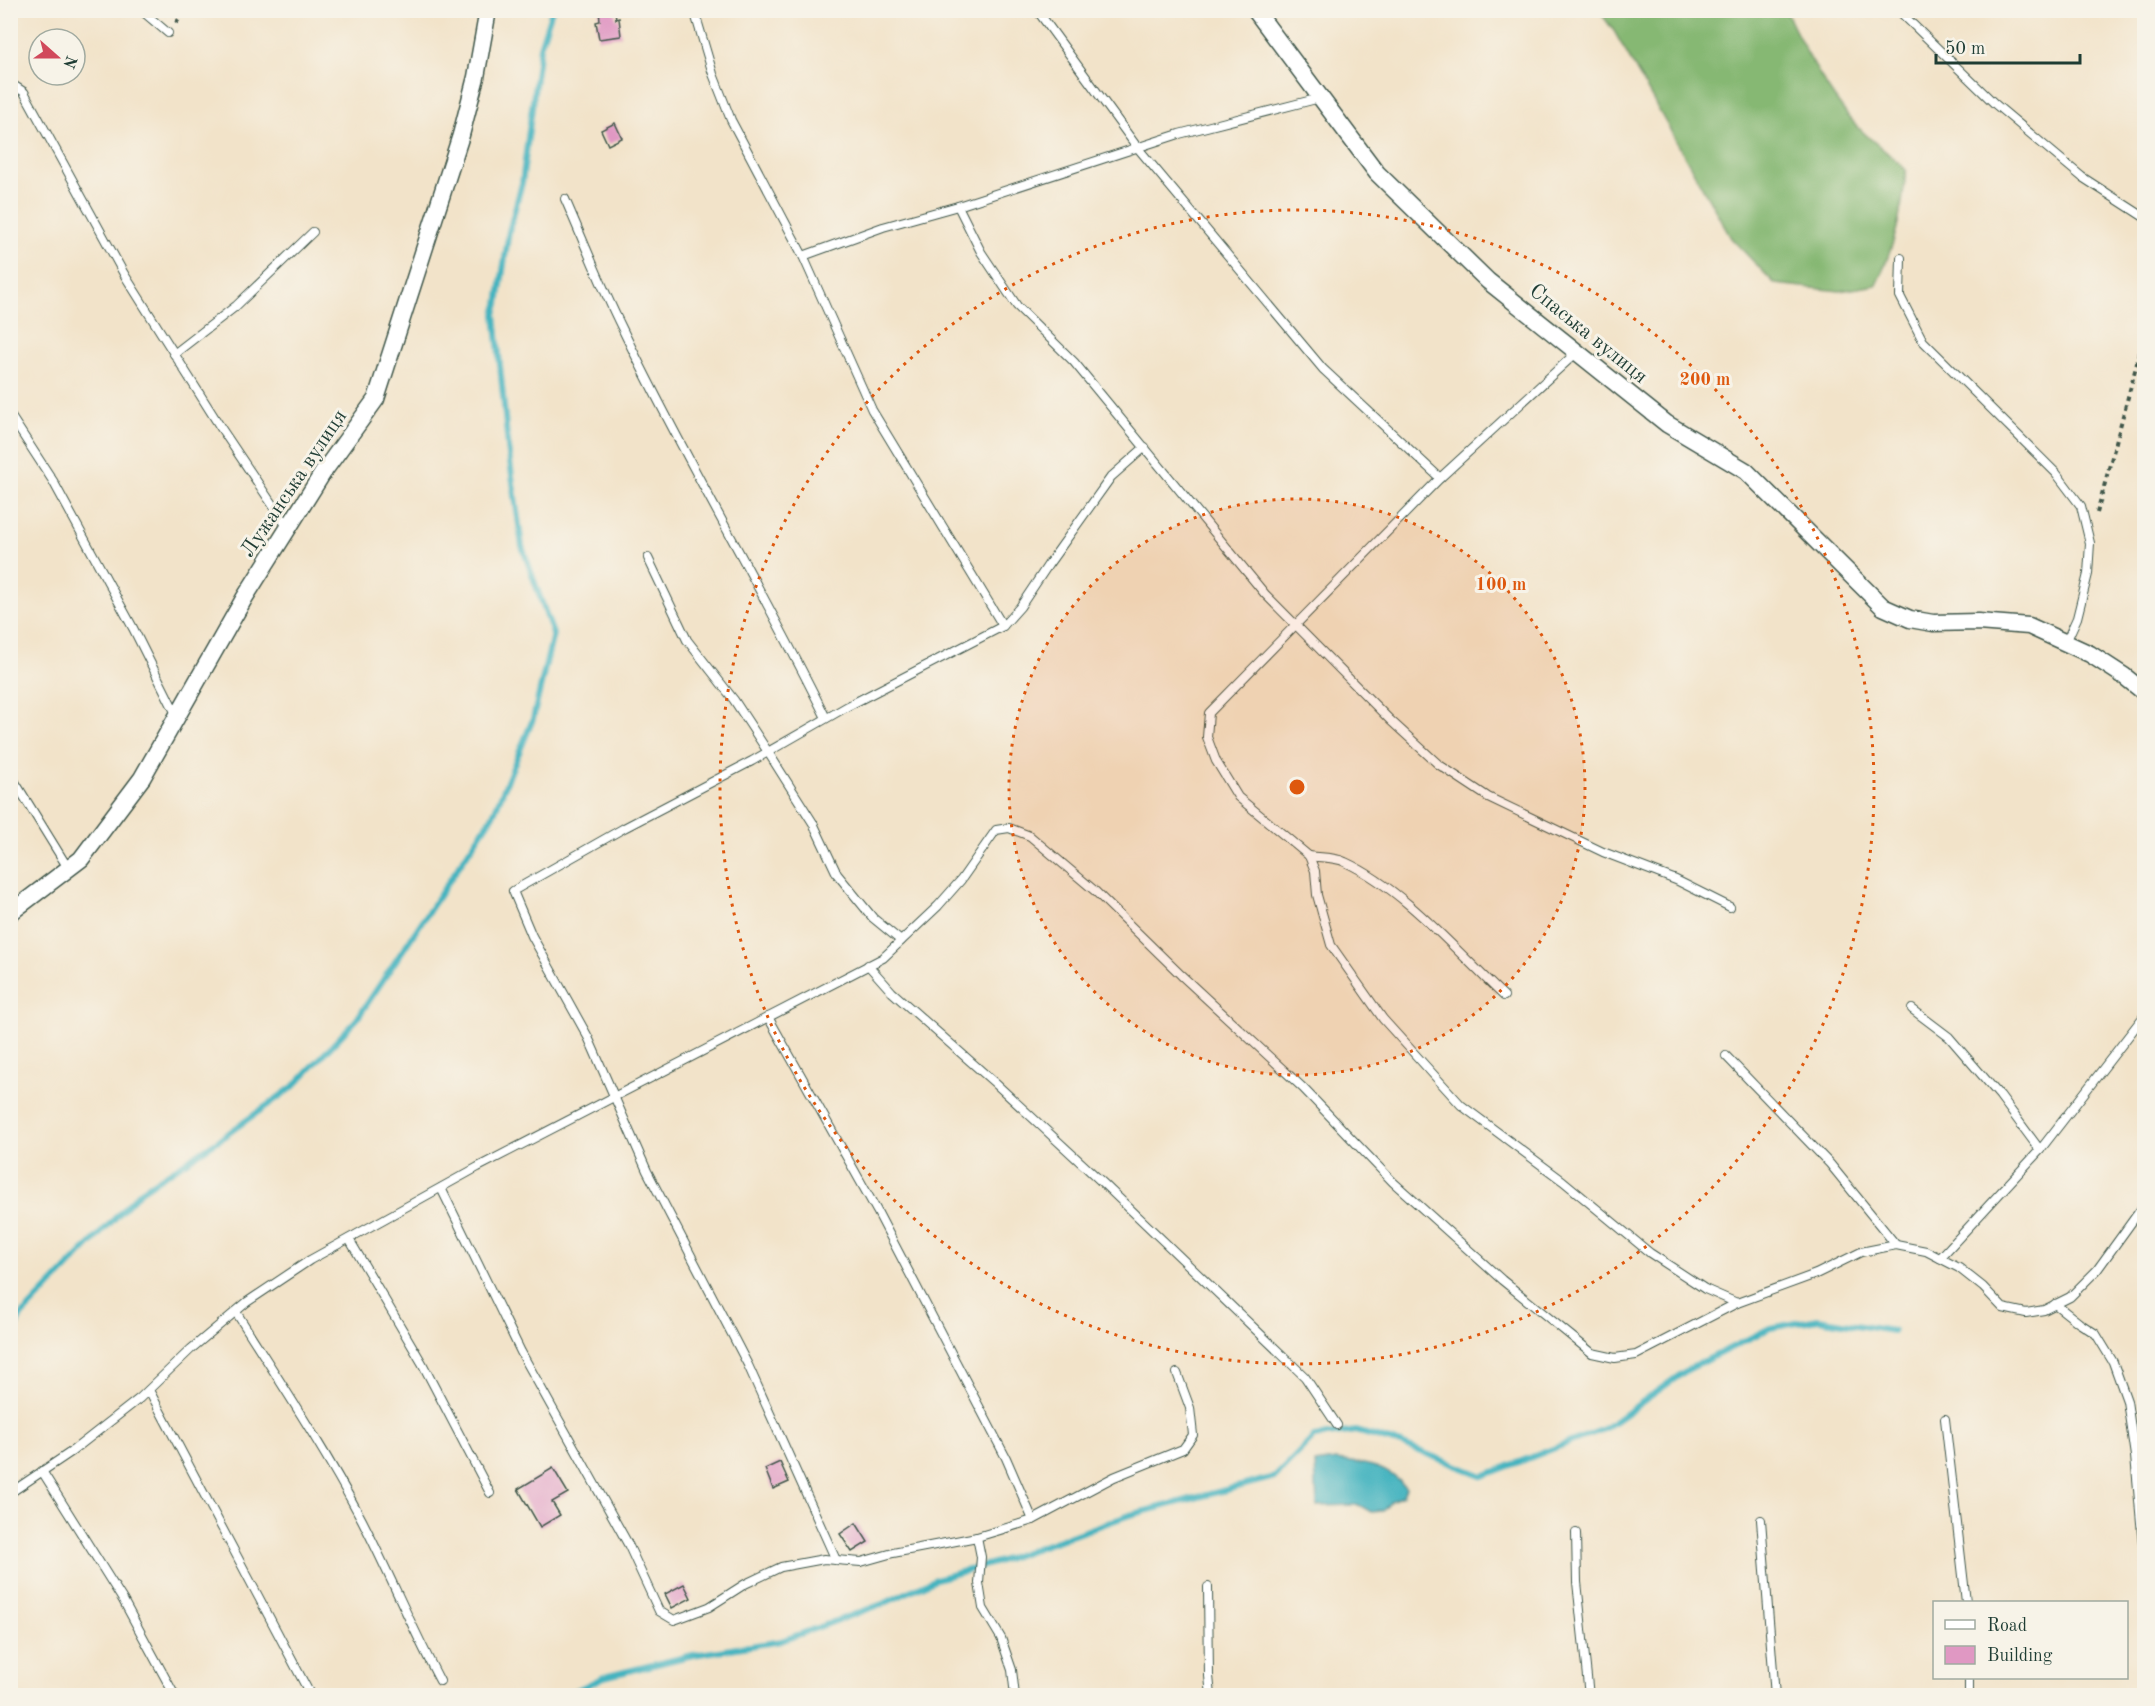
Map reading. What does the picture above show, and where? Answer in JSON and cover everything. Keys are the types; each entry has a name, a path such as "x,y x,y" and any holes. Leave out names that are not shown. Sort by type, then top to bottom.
{"street":[{"name":"Лужанська вулиця","path":"10,913 81,860 142,778 245,597 324,471 376,399 461,135 476,77 488,10"},
{"name":"Спаська вулиця","path":"1255,10 1377,173 1488,281 1667,424 1746,471 1883,608 1910,619 1933,623 1978,622 2029,626 2090,654 2145,692"}],"lane":[{"path":"141,10 168,33"},
{"path":"694,10 712,74 731,120 803,256 872,410 1003,626"},
{"path":"1036,10 1137,147 1323,369 1440,478"},
{"path":"1898,10 1995,104 2073,170 2145,217"},
{"path":"10,83 24,92 124,274 221,428 288,528"},
{"path":"803,256 883,227 958,206 1179,134 1320,98"},
{"path":"565,199 621,327 713,504 789,642 826,718"},
{"path":"958,206 981,252 1017,306 1074,362 1265,594 1390,720 1438,764 1488,797 1603,852 1676,880 1730,907"},
{"path":"174,354 236,306 313,232"},
{"path":"1901,258 1900,296 1923,341 2056,472 2081,506 2090,543 2088,574 2076,618 2066,642"},
{"path":"1577,352 1440,478 1209,713 1207,737 1216,761 1238,797 1308,856 1315,871 1317,895 1331,945 1383,1019 1461,1105 1563,1181 1650,1253 1705,1289 1737,1303"},
{"path":"10,415 59,491 133,628 177,717"},
{"path":"836,1560 748,1365 647,1171 588,1036 532,936 513,891 826,718 1003,626 1020,607 1111,477 1145,447"},
{"path":"648,558 687,640 735,700 813,823 837,874 873,918 901,941"},
{"path":"10,774 68,868"},
{"path":"10,1493 42,1472 149,1390 191,1349 236,1312 310,1260 441,1188 883,958 938,906 961,880 996,830 1009,828 1030,836 1095,891 1181,975 1303,1088 1393,1182 1502,1280 1592,1353 1615,1358 1636,1355 1737,1303 1816,1274 1861,1252 1896,1245 1926,1251 1959,1268 1983,1287 2003,1308 2026,1313 2044,1310 2070,1297 2097,1270 2145,1205"},
{"path":"1308,856 1343,861 1370,876 1423,916 1504,996"},
{"path":"868,965 892,992 1104,1184 1305,1377 1337,1425"},
{"path":"1912,1009 1949,1037 2000,1096 2040,1150"},
{"path":"1940,1258 2040,1150 2145,1016"},
{"path":"768,1017 877,1211 1006,1458 1033,1520"},
{"path":"1726,1056 1830,1164 1896,1245"},
{"path":"441,1188 521,1352 628,1544 659,1611 674,1620 709,1607 745,1584 781,1567 824,1559 861,1562 893,1553 976,1538 1033,1520 1114,1477 1183,1449 1193,1435 1190,1408 1177,1373"},
{"path":"349,1239 423,1363 490,1493"},
{"path":"2055,1304 2096,1334 2113,1362 2127,1401 2142,1505 2145,1556"},
{"path":"236,1312 306,1421 362,1520 440,1681"},
{"path":"149,1390 311,1695"},
{"path":"1945,1419 1966,1601"},
{"path":"42,1472 123,1600 176,1695"},
{"path":"1761,1520 1775,1695"},
{"path":"1576,1533 1577,1582 1589,1695"},
{"path":"976,1538 981,1557 979,1583 984,1608 1001,1638 1012,1670 1015,1695"},
{"path":"1208,1587 1211,1695"},
{"path":"1969,1679 1970,1695"}],"path":[{"path":"2090,543 2102,489 2145,337"}],"green space":[{"path":"1599,11 1786,11 1810,58 1842,107 1864,133 1906,170 1897,229 1876,285 1840,291 1775,284 1731,238 1614,31"}],"water":[{"path":"1336,1460 1374,1466 1391,1474 1406,1488 1403,1496 1391,1501 1383,1511 1371,1512 1359,1505 1317,1506 1315,1463"}],"building":[{"path":"599,10 615,10 616,19 619,18 621,36 599,39 596,22 600,21"},
{"path":"615,123 622,138 608,145 601,130"},
{"path":"780,1462 789,1482 773,1489 765,1469"},
{"path":"553,1468 568,1493 552,1502 560,1515 540,1527 518,1489"},
{"path":"856,1523 868,1542 852,1552 840,1534"},
{"path":"684,1584 691,1598 672,1608 665,1594"}],"waterway":[{"path":"10,1339 21,1316 141,1191 219,1140 294,1086 357,1019 493,815 533,719 553,634 522,546 508,447 495,314 509,231 522,183 540,47 552,10"},
{"path":"565,1696 604,1677 693,1655 781,1641 885,1603 936,1579 997,1562 1130,1515 1275,1477 1314,1437 1356,1431 1401,1444 1483,1476 1604,1429 1687,1370 1770,1328 1818,1319 1893,1331"}]}
